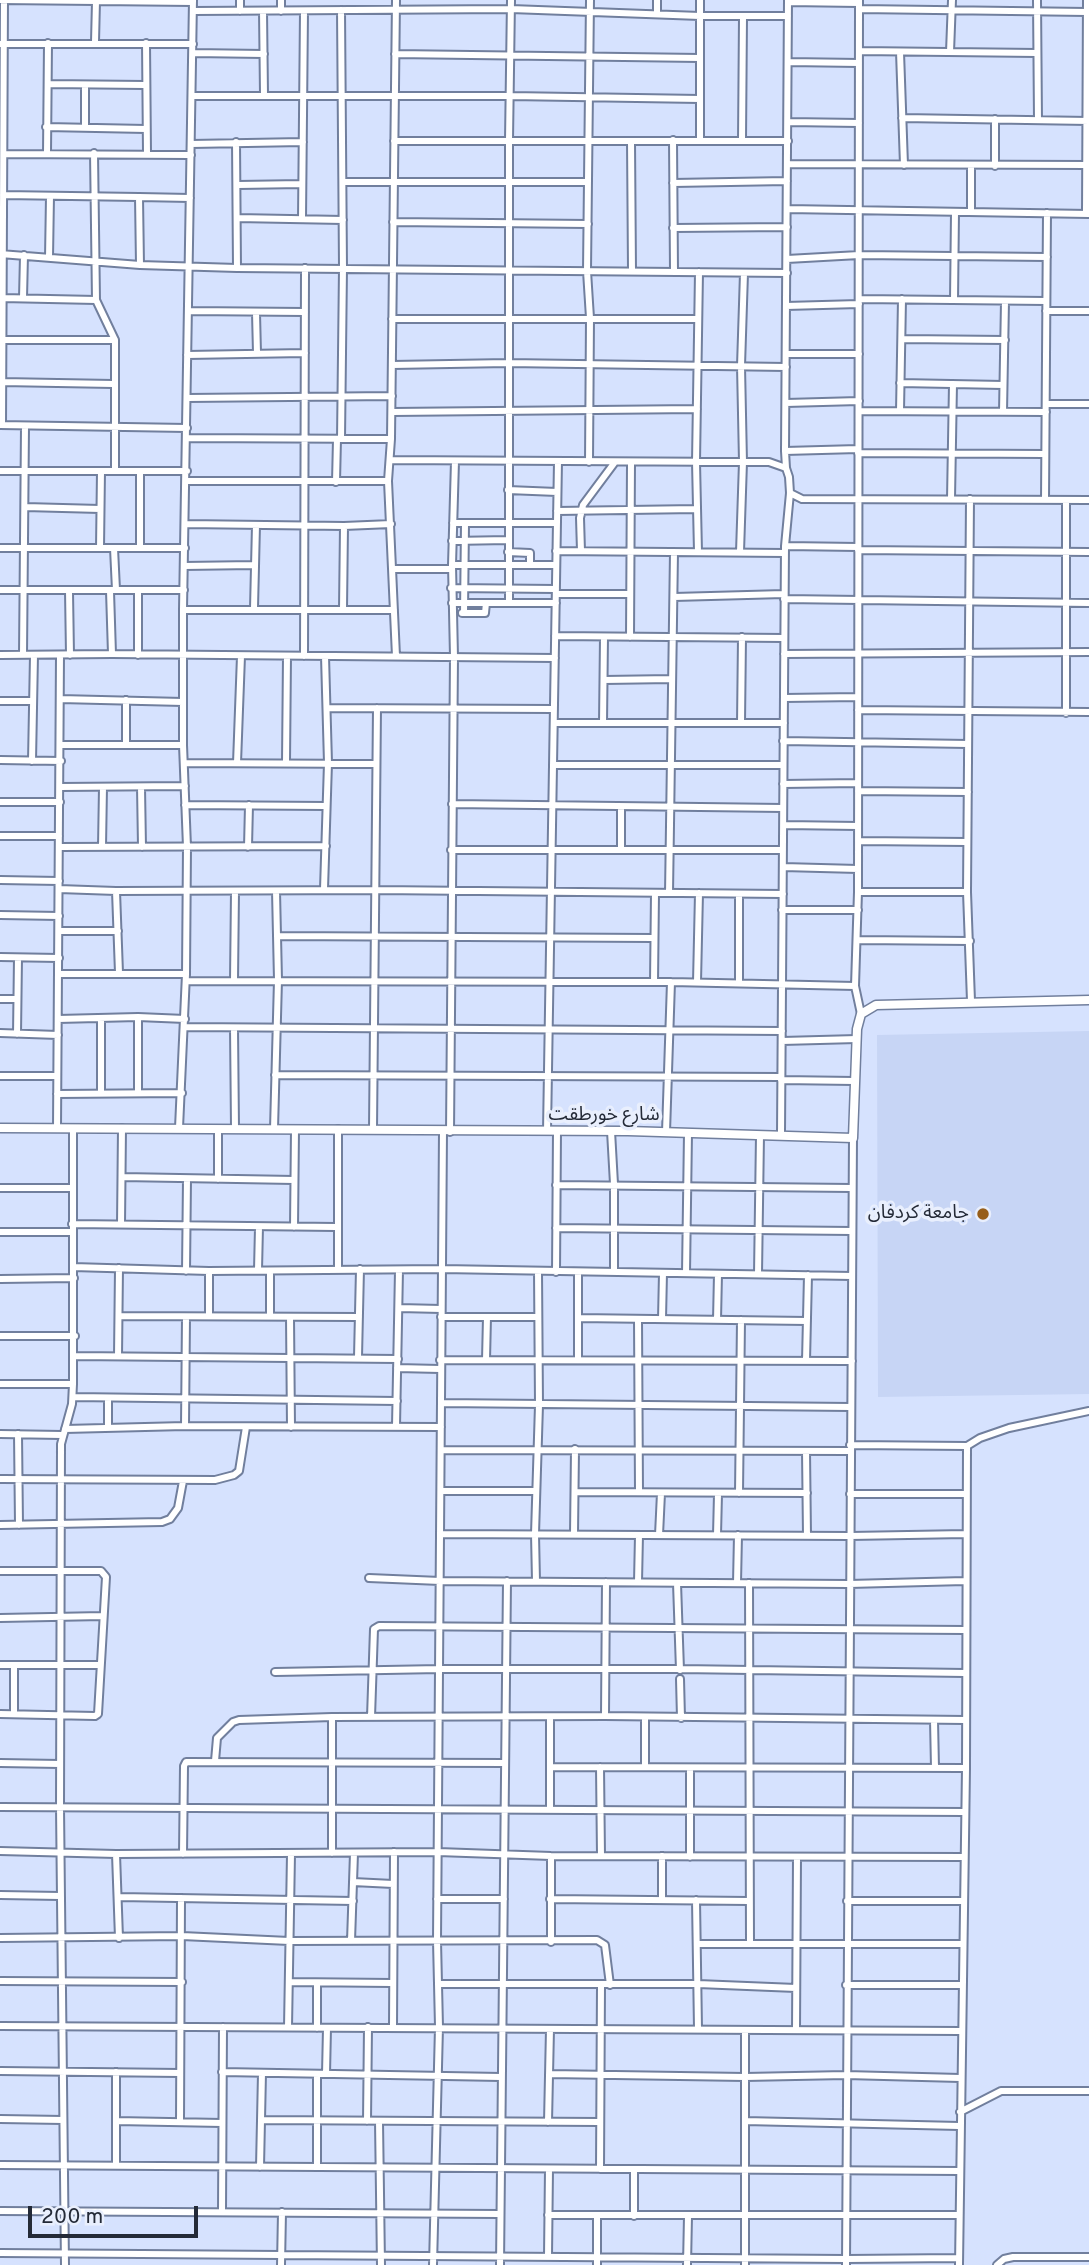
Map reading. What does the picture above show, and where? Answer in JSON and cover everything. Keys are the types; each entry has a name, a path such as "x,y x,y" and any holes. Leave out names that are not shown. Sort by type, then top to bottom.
{"street":[{"path":"179,1128 186,977 183,610 187,481 193,1 2,0 4,195 1,425 187,428"},
{"path":"240,0 240,11"},
{"path":"281,0 281,12"},
{"path":"396,0 392,412 388,481 396,656"},
{"path":"437,0 437,10"},
{"path":"509,603 511,0"},
{"path":"589,462 590,318 587,271 590,0"},
{"path":"657,0 657,15"},
{"path":"700,0 700,140"},
{"path":"950,52 952,0"},
{"path":"1037,0 1038,120"},
{"path":"787,209 1088,214 1087,0"},
{"path":"95,42 96,1"},
{"path":"781,1135 785,549 790,493 785,451 788,1 951,10 1087,12"},
{"path":"846,2262 852,1188 854,1081 861,1014 855,986 858,940 859,4"},
{"path":"193,11 511,9 657,15 788,16"},
{"path":"336,482 342,395 341,10"},
{"path":"263,11 264,95"},
{"path":"302,219 304,11"},
{"path":"742,140 743,17"},
{"path":"2,43 193,44"},
{"path":"47,153 48,43"},
{"path":"146,43 147,153"},
{"path":"859,51 1037,53"},
{"path":"900,52 904,165"},
{"path":"193,53 264,54"},
{"path":"395,54 700,58"},
{"path":"788,62 859,63"},
{"path":"48,84 145,85"},
{"path":"85,85 85,127"},
{"path":"192,96 700,99"},
{"path":"902,118 1088,121"},
{"path":"995,119 995,166"},
{"path":"788,122 859,123"},
{"path":"46,127 146,129"},
{"path":"673,140 674,272"},
{"path":"394,141 788,141"},
{"path":"631,141 632,271"},
{"path":"236,142 237,268"},
{"path":"191,144 303,142"},
{"path":"94,153 96,300 115,340 113,384 116,471"},
{"path":"4,154 191,155"},
{"path":"787,164 1088,165"},
{"path":"971,166 971,212"},
{"path":"673,183 787,181"},
{"path":"343,182 588,183"},
{"path":"238,185 302,184"},
{"path":"4,195 190,198"},
{"path":"49,258 50,196"},
{"path":"139,197 139,265"},
{"path":"954,300 955,212"},
{"path":"1045,500 1047,213"},
{"path":"237,218 343,220"},
{"path":"393,222 588,224"},
{"path":"673,228 787,227"},
{"path":"2,254 189,267 787,273"},
{"path":"787,259 859,255 1047,257"},
{"path":"23,298 24,256"},
{"path":"304,656 305,268"},
{"path":"698,552 696,462 699,272"},
{"path":"740,552 744,273"},
{"path":"2,298 96,300"},
{"path":"786,306 902,299 1046,301"},
{"path":"900,411 902,299"},
{"path":"1003,412 1005,300"},
{"path":"188,311 305,312"},
{"path":"1046,311 1089,311"},
{"path":"256,313 257,353"},
{"path":"393,319 698,319"},
{"path":"902,339 1005,340"},
{"path":"2,340 115,340"},
{"path":"187,355 305,353"},
{"path":"786,354 859,354"},
{"path":"392,365 508,363 786,367"},
{"path":"2,382 113,384"},
{"path":"900,383 1003,385"},
{"path":"951,499 953,384"},
{"path":"187,398 392,396"},
{"path":"786,403 859,401"},
{"path":"859,411 1003,412 1089,404"},
{"path":"392,412 697,409"},
{"path":"23,656 25,426"},
{"path":"187,438 391,439"},
{"path":"785,451 1045,454"},
{"path":"390,460 631,463 743,461 769,462 786,468"},
{"path":"433,2265 439,2027 437,1899 440,1360 452,1028 452,541 455,461"},
{"path":"547,1131 558,461"},
{"path":"581,551 581,511 615,462"},
{"path":"630,637 631,463"},
{"path":"0,471 187,471"},
{"path":"100,548 101,471"},
{"path":"140,472 140,548"},
{"path":"187,481 388,481"},
{"path":"508,491 557,492"},
{"path":"790,493 802,499 1089,500"},
{"path":"970,499 967,892 971,1001"},
{"path":"1066,500 1066,713"},
{"path":"25,507 100,509"},
{"path":"557,511 697,509"},
{"path":"453,523 557,523"},
{"path":"186,524 391,524"},
{"path":"464,613 465,524"},
{"path":"488,524 488,540"},
{"path":"254,608 256,525"},
{"path":"343,609 344,526"},
{"path":"452,541 508,540"},
{"path":"0,548 185,548"},
{"path":"112,654 114,548"},
{"path":"556,551 740,552 858,549 1089,552"},
{"path":"508,552 530,553 530,564"},
{"path":"669,893 674,552"},
{"path":"392,569 452,567 465,564 556,565"},
{"path":"184,566 254,565"},
{"path":"452,588 508,587 630,594"},
{"path":"0,590 184,590"},
{"path":"69,591 70,655"},
{"path":"138,591 138,655"},
{"path":"674,597 1089,603"},
{"path":"452,603 556,603"},
{"path":"453,613 485,613 486,603"},
{"path":"183,610 394,610"},
{"path":"555,636 784,638"},
{"path":"603,723 604,637"},
{"path":"741,723 742,638"},
{"path":"784,654 1089,652"},
{"path":"0,655 555,658"},
{"path":"57,1128 60,655"},
{"path":"33,761 34,656"},
{"path":"237,763 241,656"},
{"path":"286,762 287,656"},
{"path":"324,889 328,763 326,656"},
{"path":"604,680 672,679"},
{"path":"784,698 858,697"},
{"path":"60,699 183,702"},
{"path":"126,700 126,744"},
{"path":"0,701 33,701"},
{"path":"327,708 554,709"},
{"path":"373,1129 377,708"},
{"path":"858,710 1089,712"},
{"path":"554,723 784,723"},
{"path":"783,741 968,744"},
{"path":"61,745 183,745"},
{"path":"0,760 61,761"},
{"path":"184,763 376,764"},
{"path":"553,765 783,765"},
{"path":"783,784 858,783"},
{"path":"60,788 184,786"},
{"path":"141,787 142,847"},
{"path":"102,847 103,788"},
{"path":"858,791 968,792"},
{"path":"0,802 60,802"},
{"path":"185,804 327,806"},
{"path":"452,804 783,808"},
{"path":"248,847 249,805"},
{"path":"621,807 621,848"},
{"path":"784,825 858,826"},
{"path":"0,836 59,836"},
{"path":"858,841 967,842"},
{"path":"59,847 326,846"},
{"path":"451,850 783,850"},
{"path":"783,867 858,869"},
{"path":"0,880 116,891 324,889 782,894"},
{"path":"116,891 119,974"},
{"path":"234,980 235,891"},
{"path":"274,1129 278,980 276,891"},
{"path":"858,892 967,892"},
{"path":"654,982 655,893"},
{"path":"697,982 699,893"},
{"path":"739,894 739,982"},
{"path":"782,909 858,910"},
{"path":"0,915 60,916"},
{"path":"59,931 118,931"},
{"path":"277,936 654,939"},
{"path":"858,940 970,941"},
{"path":"0,957 59,958"},
{"path":"17,1034 18,958"},
{"path":"59,974 234,980 739,982 855,986"},
{"path":"666,1132 671,982"},
{"path":"0,999 17,999"},
{"path":"861,1014 876,1004 1089,1000"},
{"path":"138,1017 138,1093"},
{"path":"101,1018 101,1094"},
{"path":"58,1019 185,1019"},
{"path":"184,1027 782,1031"},
{"path":"234,1028 235,1128"},
{"path":"0,1033 58,1035"},
{"path":"782,1041 857,1039"},
{"path":"275,1075 667,1075 854,1081"},
{"path":"0,1076 57,1076"},
{"path":"57,1094 182,1093"},
{"name":"شارع خورطقت","path":"0,1128 611,1131 853,1138"},
{"path":"65,2265 61,2026 60,1618 61,1479 64,1432 74,1384 73,1128"},
{"path":"121,1224 122,1128"},
{"path":"218,1129 218,1179"},
{"path":"294,1227 295,1129"},
{"path":"338,1129 338,1269"},
{"path":"556,1272 557,1131"},
{"path":"611,1131 614,1272"},
{"path":"686,1273 688,1133"},
{"path":"758,1274 760,1135"},
{"path":"122,1177 294,1180"},
{"path":"186,1271 187,1180"},
{"path":"556,1185 852,1188"},
{"path":"0,1188 72,1188"},
{"path":"0,1231 121,1224 337,1227"},
{"path":"258,1270 259,1227"},
{"path":"556,1228 852,1231"},
{"path":"73,1268 186,1271 442,1269 852,1276"},
{"path":"118,1356 119,1268"},
{"path":"358,1357 360,1269"},
{"path":"396,1426 399,1270"},
{"path":"209,1271 209,1316"},
{"path":"270,1271 270,1316"},
{"path":"536,1581 538,1271"},
{"path":"578,1272 578,1360"},
{"path":"662,1319 663,1273"},
{"path":"718,1273 718,1320"},
{"path":"806,1361 808,1275"},
{"path":"0,1279 74,1278"},
{"path":"399,1308 487,1317 538,1317"},
{"path":"119,1316 359,1317"},
{"path":"185,1426 186,1317"},
{"path":"290,1317 291,1427"},
{"path":"486,1360 487,1317"},
{"path":"578,1318 807,1321"},
{"path":"638,1319 639,1492"},
{"path":"739,1493 741,1320"},
{"path":"0,1336 75,1336"},
{"path":"74,1356 398,1359"},
{"path":"440,1360 852,1361"},
{"path":"397,1368 440,1369"},
{"path":"0,1384 74,1384"},
{"path":"73,1397 397,1401"},
{"path":"108,1399 108,1427"},
{"path":"441,1403 851,1407"},
{"path":"441,1450 806,1451 967,1446 1009,1428 1089,1411"},
{"path":"0,1434 64,1432 108,1427 440,1427"},
{"path":"0,1479 215,1480 239,1471 246,1427"},
{"path":"18,1434 19,1525"},
{"path":"0,2253 597,2256 745,2262 959,2261 960,2031 966,1768 967,1446"},
{"path":"575,1449 575,1534"},
{"path":"806,1451 807,1536"},
{"path":"0,1525 162,1522 170,1519 178,1508 183,1481"},
{"path":"441,1491 536,1491"},
{"path":"575,1492 807,1493"},
{"path":"659,1535 660,1493"},
{"path":"716,1535 718,1494"},
{"path":"850,1494 966,1494"},
{"path":"441,1534 966,1534"},
{"path":"638,1582 639,1535"},
{"path":"737,1583 738,1535"},
{"path":"0,1571 105,1573 99,1714 0,1714"},
{"path":"369,1578 440,1581 849,1584 965,1581"},
{"path":"500,2265 507,1581"},
{"path":"605,1716 606,1582"},
{"path":"677,1583 681,1718"},
{"path":"749,1583 750,1944"},
{"path":"0,1618 103,1616"},
{"path":"371,1717 376,1627 849,1627 965,1630"},
{"path":"0,1665 100,1665"},
{"path":"14,1666 14,1714"},
{"path":"275,1672 440,1669 605,1670 680,1674 750,1670 965,1673"},
{"path":"215,1761 217,1738 235,1721 332,1717 605,1716 965,1720"},
{"path":"332,1717 332,1853"},
{"path":"550,1717 550,1810"},
{"path":"645,1717 645,1767"},
{"path":"934,1720 935,1769"},
{"path":"183,1854 186,1762 505,1763"},
{"path":"0,1763 60,1764"},
{"path":"550,1767 966,1768"},
{"path":"600,1767 601,1856"},
{"path":"690,1768 690,1857"},
{"path":"0,1807 965,1812"},
{"path":"0,1851 116,1854 438,1852 551,1856 964,1857"},
{"path":"351,1941 354,1853"},
{"path":"393,2027 394,1853"},
{"path":"116,1854 119,1938"},
{"path":"288,2027 290,1854"},
{"path":"551,1856 551,1942"},
{"path":"662,1856 662,1900"},
{"path":"796,2030 797,1857"},
{"path":"353,1882 393,1884"},
{"path":"0,1895 60,1896"},
{"path":"119,1898 290,1898 353,1901"},
{"path":"180,2122 181,1898"},
{"path":"437,1899 504,1899"},
{"path":"550,1899 749,1900"},
{"path":"696,1900 698,2029"},
{"path":"847,1901 963,1901"},
{"path":"0,1938 182,1936 289,1941 597,1940 605,1945 610,1985"},
{"path":"697,1944 962,1944"},
{"path":"0,1982 182,1982"},
{"path":"290,1982 392,1983"},
{"path":"317,1983 317,2028"},
{"path":"438,1984 698,1984 796,1988"},
{"path":"846,1984 961,1985"},
{"path":"600,2169 601,1985"},
{"path":"0,2025 960,2031"},
{"path":"222,2211 223,2027"},
{"path":"367,2121 368,2027"},
{"path":"326,2074 327,2028"},
{"path":"548,2122 550,2029"},
{"path":"745,2030 745,2262"},
{"path":"0,2071 180,2073"},
{"path":"116,2072 116,2165"},
{"path":"222,2072 501,2077"},
{"path":"260,2166 262,2073"},
{"path":"317,2074 317,2167"},
{"path":"549,2074 960,2078"},
{"path":"960,2112 1001,2091 1089,2091"},
{"path":"0,2119 64,2120"},
{"path":"261,2120 600,2122"},
{"path":"116,2121 222,2123"},
{"path":"379,2121 381,2265"},
{"path":"744,2122 960,2126"},
{"path":"0,2165 960,2171"},
{"path":"548,2256 549,2169"},
{"path":"634,2170 634,2216"},
{"path":"0,2211 500,2214"},
{"path":"281,2265 282,2212"},
{"path":"548,2215 959,2215"},
{"path":"597,2216 597,2265"},
{"path":"687,2261 688,2216"},
{"path":"180,2255 180,2265"},
{"path":"997,2265 1004,2259 1013,2257 1089,2257"}],"shaded area":[{"name":"جامعة كردفان","path":"1089,1031 1089,1394 878,1397 877,1035"}],"place":[{"name":"جامعة كردفان","path":"983,1214"}]}
